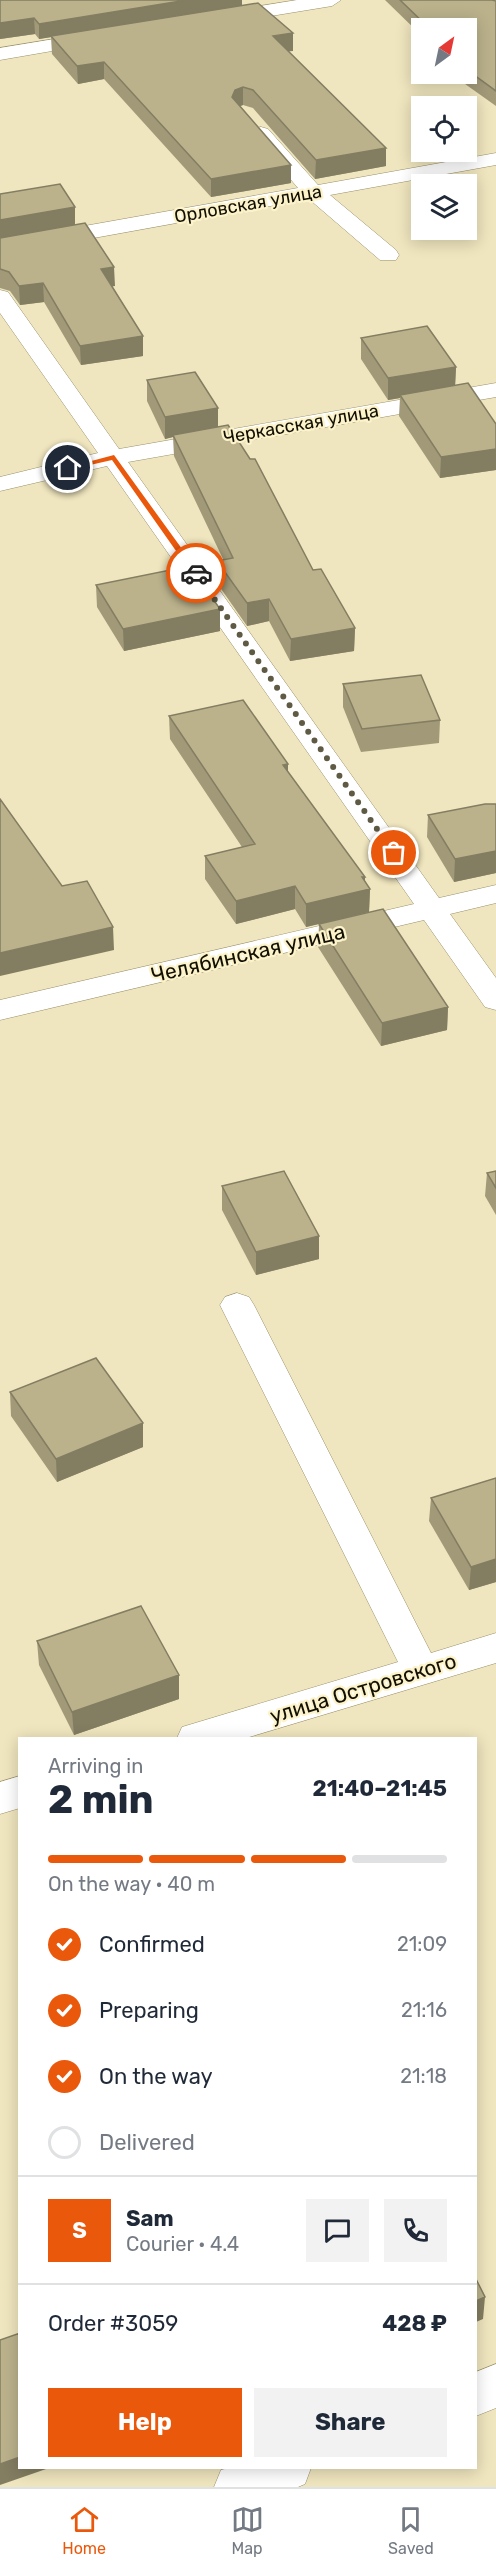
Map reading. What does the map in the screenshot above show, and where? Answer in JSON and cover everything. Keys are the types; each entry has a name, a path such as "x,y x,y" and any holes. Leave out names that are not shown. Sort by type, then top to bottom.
{"street":[{"path":"206,20 332,0"},
{"path":"0,54 115,35"},
{"path":"244,113 313,192 388,255"},
{"name":"Орловская улица","path":"0,248 496,159"},
{"path":"0,297 496,1000"},
{"name":"Черкасская улица","path":"0,484 114,457 496,390"},
{"name":"Челябинская улица","path":"0,1010 496,894"},
{"path":"237,1305 421,1671"},
{"name":"улица Островского","path":"199,1737 496,1648"},
{"path":"0,1798 18,1793"},
{"path":"477,2394 496,2386"},
{"path":"238,2487 285,2469"}],"building":[{"path":"0,0 187,0 39,24 34,18 0,23"},
{"path":"400,0 496,1 496,91 477,77 477,18 419,18"},
{"path":"258,3 293,33 273,36 386,148 316,160 253,90 243,87 235,90 232,97 291,165 211,179 104,62 77,66 51,36"},
{"path":"60,184 75,207 0,220 0,194"},
{"path":"85,223 114,267 101,269 143,336 80,346 43,283 19,286 9,272 0,269 0,238"},
{"path":"427,326 456,367 388,378 361,338"},
{"path":"195,372 218,408 165,417 147,380"},
{"path":"468,383 496,424 496,449 441,457 400,395"},
{"path":"228,425 250,459 255,459 313,570 321,569 355,628 291,639 269,599 247,603 217,561 233,558 173,435"},
{"path":"190,566 220,609 123,629 96,585"},
{"path":"421,675 440,720 362,729 343,684"},
{"path":"243,700 288,764 283,765 365,877 362,877 370,889 306,904 295,886 236,901 205,856 255,844 169,716"},
{"path":"0,799 62,886 87,881 113,927 0,953"},
{"path":"496,804 496,851 455,859 428,815"},
{"path":"383,909 448,1007 382,1023 319,924"},
{"path":"284,1171 319,1236 256,1252 222,1186"},
{"path":"496,1171 496,1188 487,1173"},
{"path":"96,1358 143,1423 56,1459 10,1392"},
{"path":"496,1478 496,1559 471,1567 431,1498"},
{"path":"141,1606 179,1675 72,1712 37,1641"},
{"path":"477,2281 485,2297 477,2301"},
{"path":"18,2334 18,2458 0,2464 0,2340"}],"way so far":[{"path":"196,573 394,853"}],"route":[{"path":"68,468 114,457 196,573"}]}
